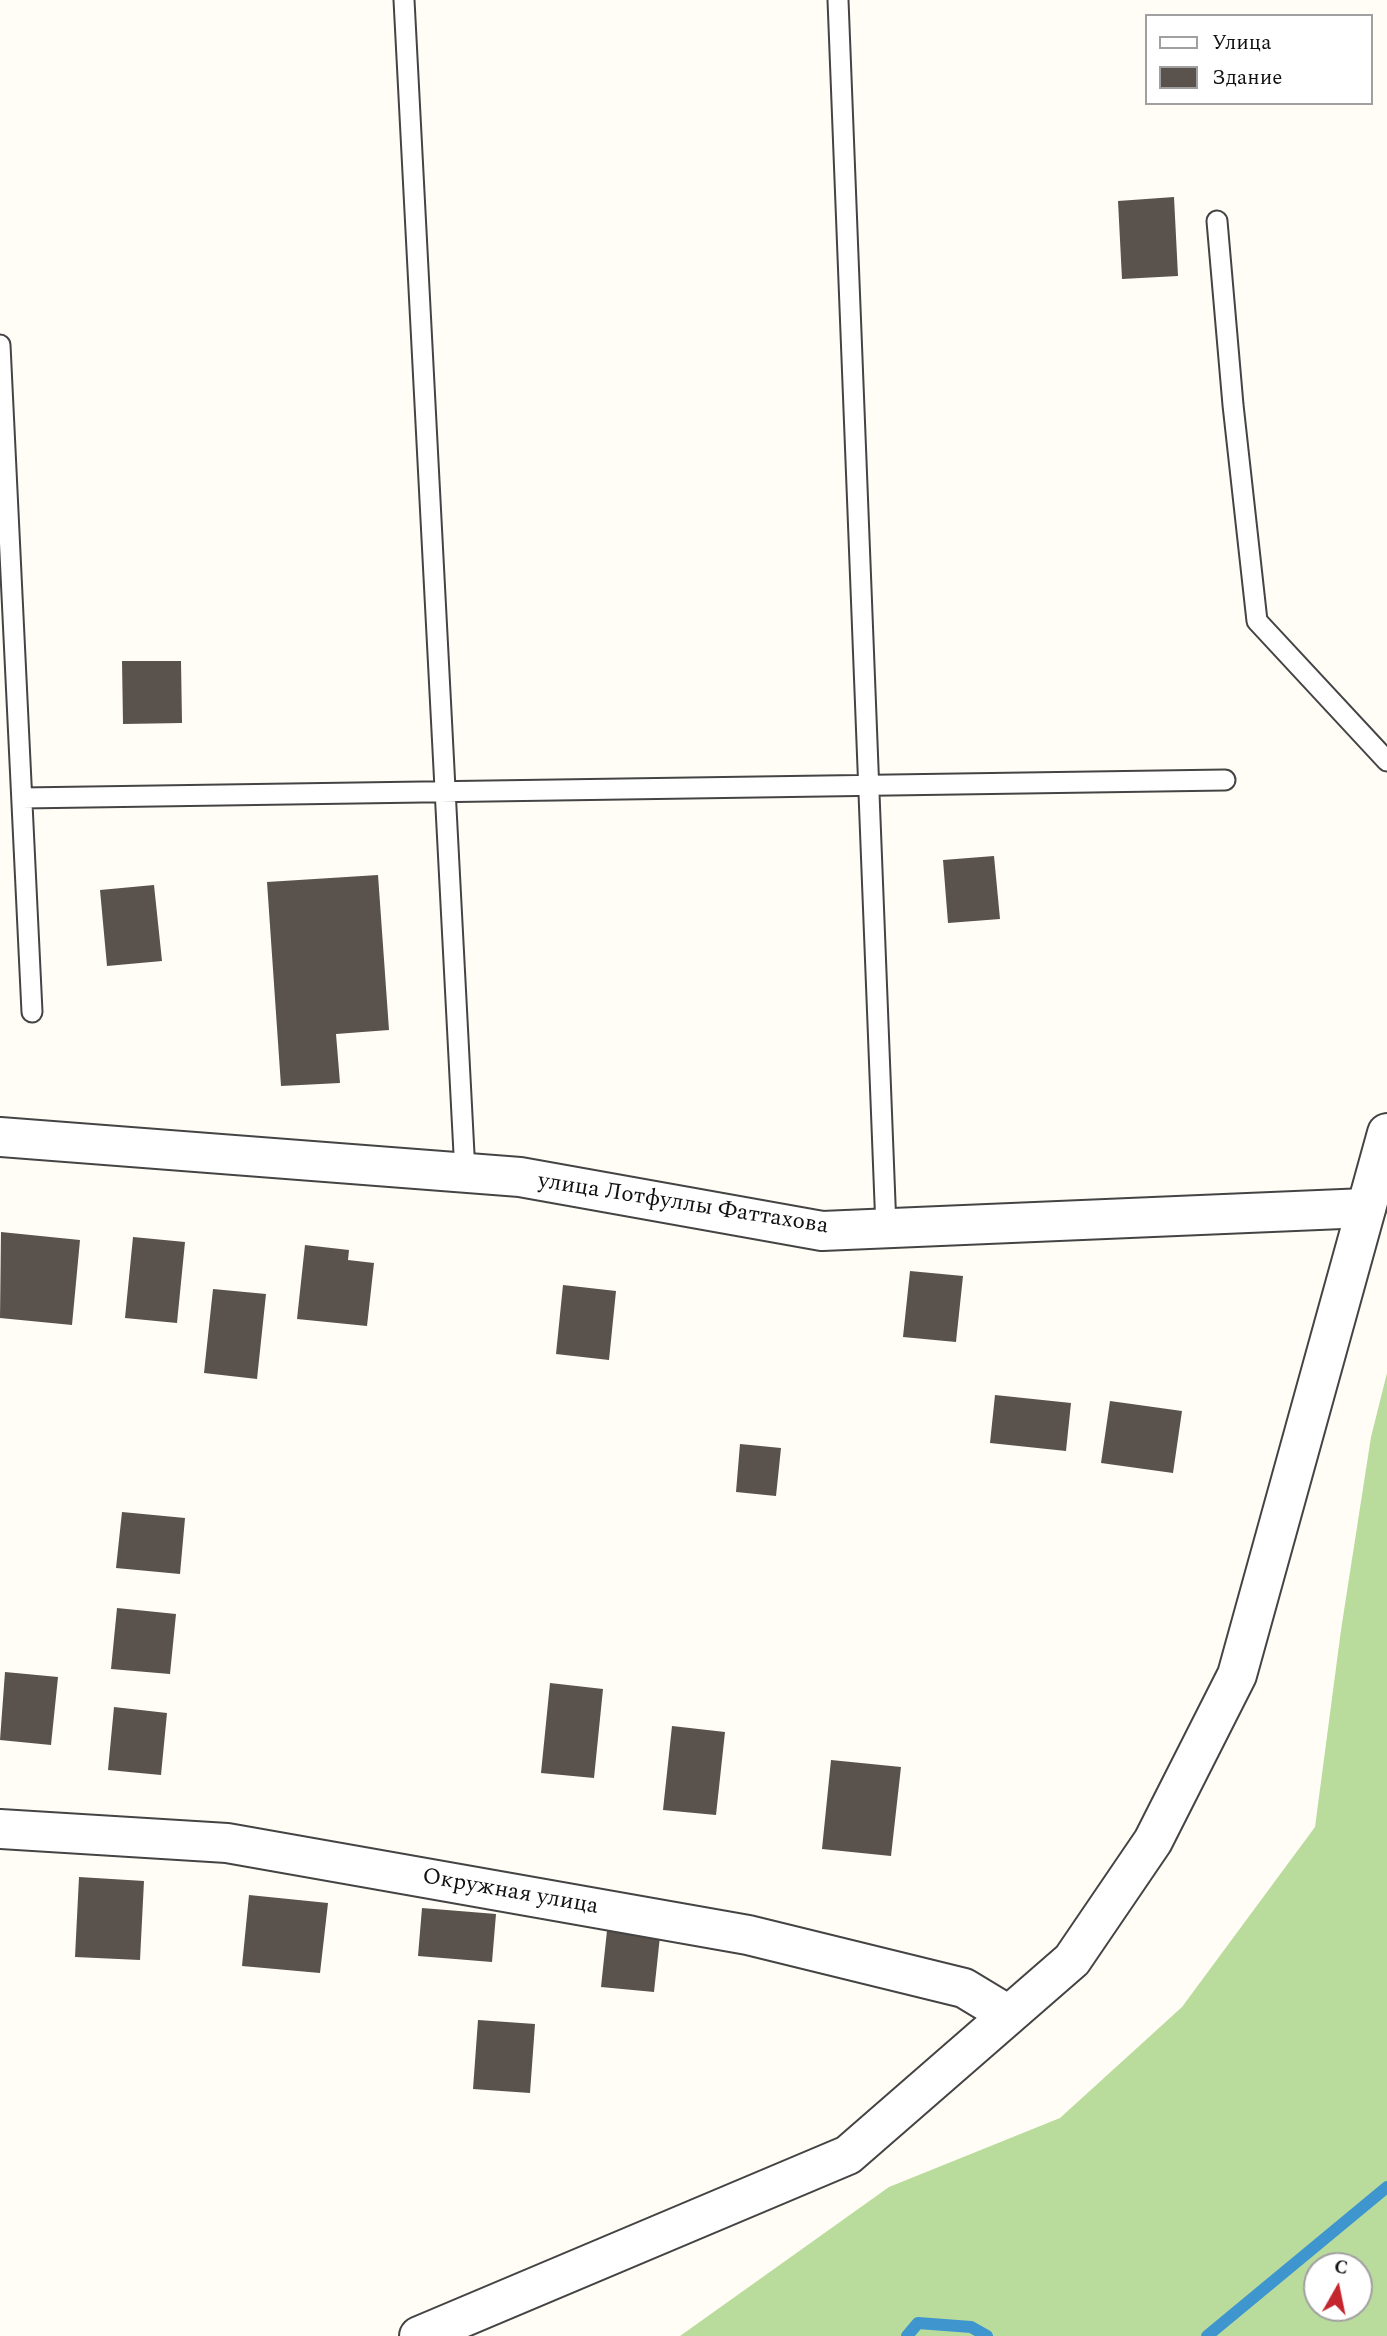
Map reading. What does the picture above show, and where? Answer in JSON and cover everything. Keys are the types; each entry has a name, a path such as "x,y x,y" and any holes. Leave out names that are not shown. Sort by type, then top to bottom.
{"street":[{"path":"419,2336 848,2155 1072,1960 1153,1841 1237,1675 1387,1133"},
{"name":"улица Лотфуллы Фаттахова","path":"0,1137 520,1177 822,1231 1366,1208"},
{"name":"Окружная улица","path":"0,1829 228,1843 748,1935 964,1988 1007,2014"}],"lane":[{"path":"404,0 465,1173"},
{"path":"838,0 886,1228"},
{"path":"1217,221 1256,621 1387,761"},
{"path":"0,345 32,1012"},
{"path":"22,799 1225,780"}],"green space":[{"path":"1387,1373 1387,2336 680,2336 889,2187 1060,2118 1182,2007 1315,1827 1341,1630 1371,1437"}],"building":[{"path":"1174,197 1178,276 1122,279 1118,201"},
{"path":"122,661 181,661 182,723 123,724"},
{"path":"994,856 1000,919 948,923 943,860"},
{"path":"378,875 389,1030 336,1034 340,1083 281,1086 267,882"},
{"path":"154,885 162,961 107,966 100,890"},
{"path":"1,1232 80,1240 72,1325 0,1318"},
{"path":"133,1237 185,1242 177,1323 125,1318"},
{"path":"305,1245 349,1250 348,1260 374,1263 367,1326 297,1319"},
{"path":"910,1271 963,1276 956,1342 903,1337"},
{"path":"563,1285 616,1291 609,1360 556,1354"},
{"path":"213,1289 266,1294 257,1379 204,1373"},
{"path":"995,1395 1071,1403 1066,1451 990,1443"},
{"path":"1110,1401 1182,1411 1173,1473 1101,1463"},
{"path":"740,1444 781,1448 776,1496 736,1492"},
{"path":"122,1512 185,1518 180,1574 116,1568"},
{"path":"117,1608 176,1614 170,1674 111,1669"},
{"path":"5,1672 58,1677 51,1745 0,1740"},
{"path":"550,1683 603,1689 594,1778 541,1773"},
{"path":"114,1707 167,1713 161,1775 108,1770"},
{"path":"672,1726 725,1732 716,1815 663,1810"},
{"path":"831,1760 901,1767 891,1856 822,1849"},
{"path":"79,1877 144,1881 140,1960 75,1957"},
{"path":"249,1895 328,1903 320,1973 242,1966"},
{"path":"422,1908 496,1914 492,1962 418,1956"},
{"path":"608,1921 661,1927 654,1992 601,1987"},
{"path":"478,2020 535,2024 530,2093 473,2089"}],"waterway":[{"path":"1207,2336 1387,2187"},
{"path":"907,2336 918,2323 971,2327 987,2336"}]}
